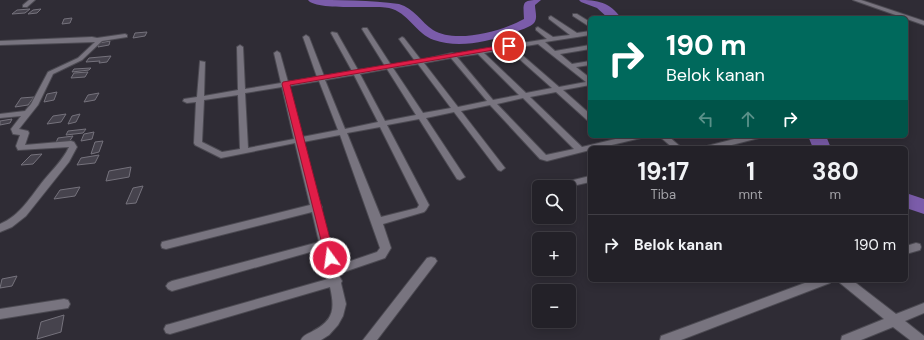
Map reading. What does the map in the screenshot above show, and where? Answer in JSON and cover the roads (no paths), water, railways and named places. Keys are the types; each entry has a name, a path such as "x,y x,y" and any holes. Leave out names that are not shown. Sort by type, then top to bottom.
{"street":[{"path":"26,6 32,0"},
{"path":"856,0 903,16"},
{"path":"575,15 588,24"},
{"path":"551,18 575,35"},
{"path":"908,18 924,23"},
{"path":"365,29 460,177"},
{"path":"538,29 551,39"},
{"path":"334,33 356,72 424,205 420,210 378,222"},
{"path":"186,101 588,33"},
{"path":"0,43 98,40 125,36"},
{"path":"170,329 334,276 384,253 386,248 378,222 320,78 306,37"},
{"path":"402,39 501,168"},
{"path":"0,228 10,225 27,211 48,181 70,155 73,146 71,144 21,148 20,146 25,133 15,131 18,124 39,97 50,73 83,57 100,40 98,40"},
{"path":"539,41 588,79"},
{"path":"240,46 243,91 244,150"},
{"path":"509,46 588,116"},
{"path":"554,53 588,47"},
{"path":"479,51 580,150"},
{"path":"277,53 317,207 340,304 338,312 322,334 307,340"},
{"path":"452,55 492,103 543,158 588,147"},
{"path":"202,62 198,143 221,155 558,90 588,82"},
{"path":"572,66 588,63"},
{"path":"0,116 28,113"},
{"path":"666,138 676,146"},
{"path":"718,146 748,138"},
{"path":"592,146 612,139"},
{"path":"576,182 588,179"},
{"path":"166,245 317,207"},
{"path":"172,286 326,244"},
{"path":"369,340 431,261"},
{"path":"666,340 821,282"},
{"path":"846,282 919,340"},
{"path":"0,314 64,304"},
{"path":"847,340 924,308"}],"waterway":[{"path":"314,0 321,3 381,4 397,7 410,15 428,32 438,37 450,39 478,38 518,27 528,22 530,19 529,4 535,0"},
{"path":"585,0 601,6 613,16"},
{"path":"818,138 821,146"},
{"path":"908,201 924,207"}]}
